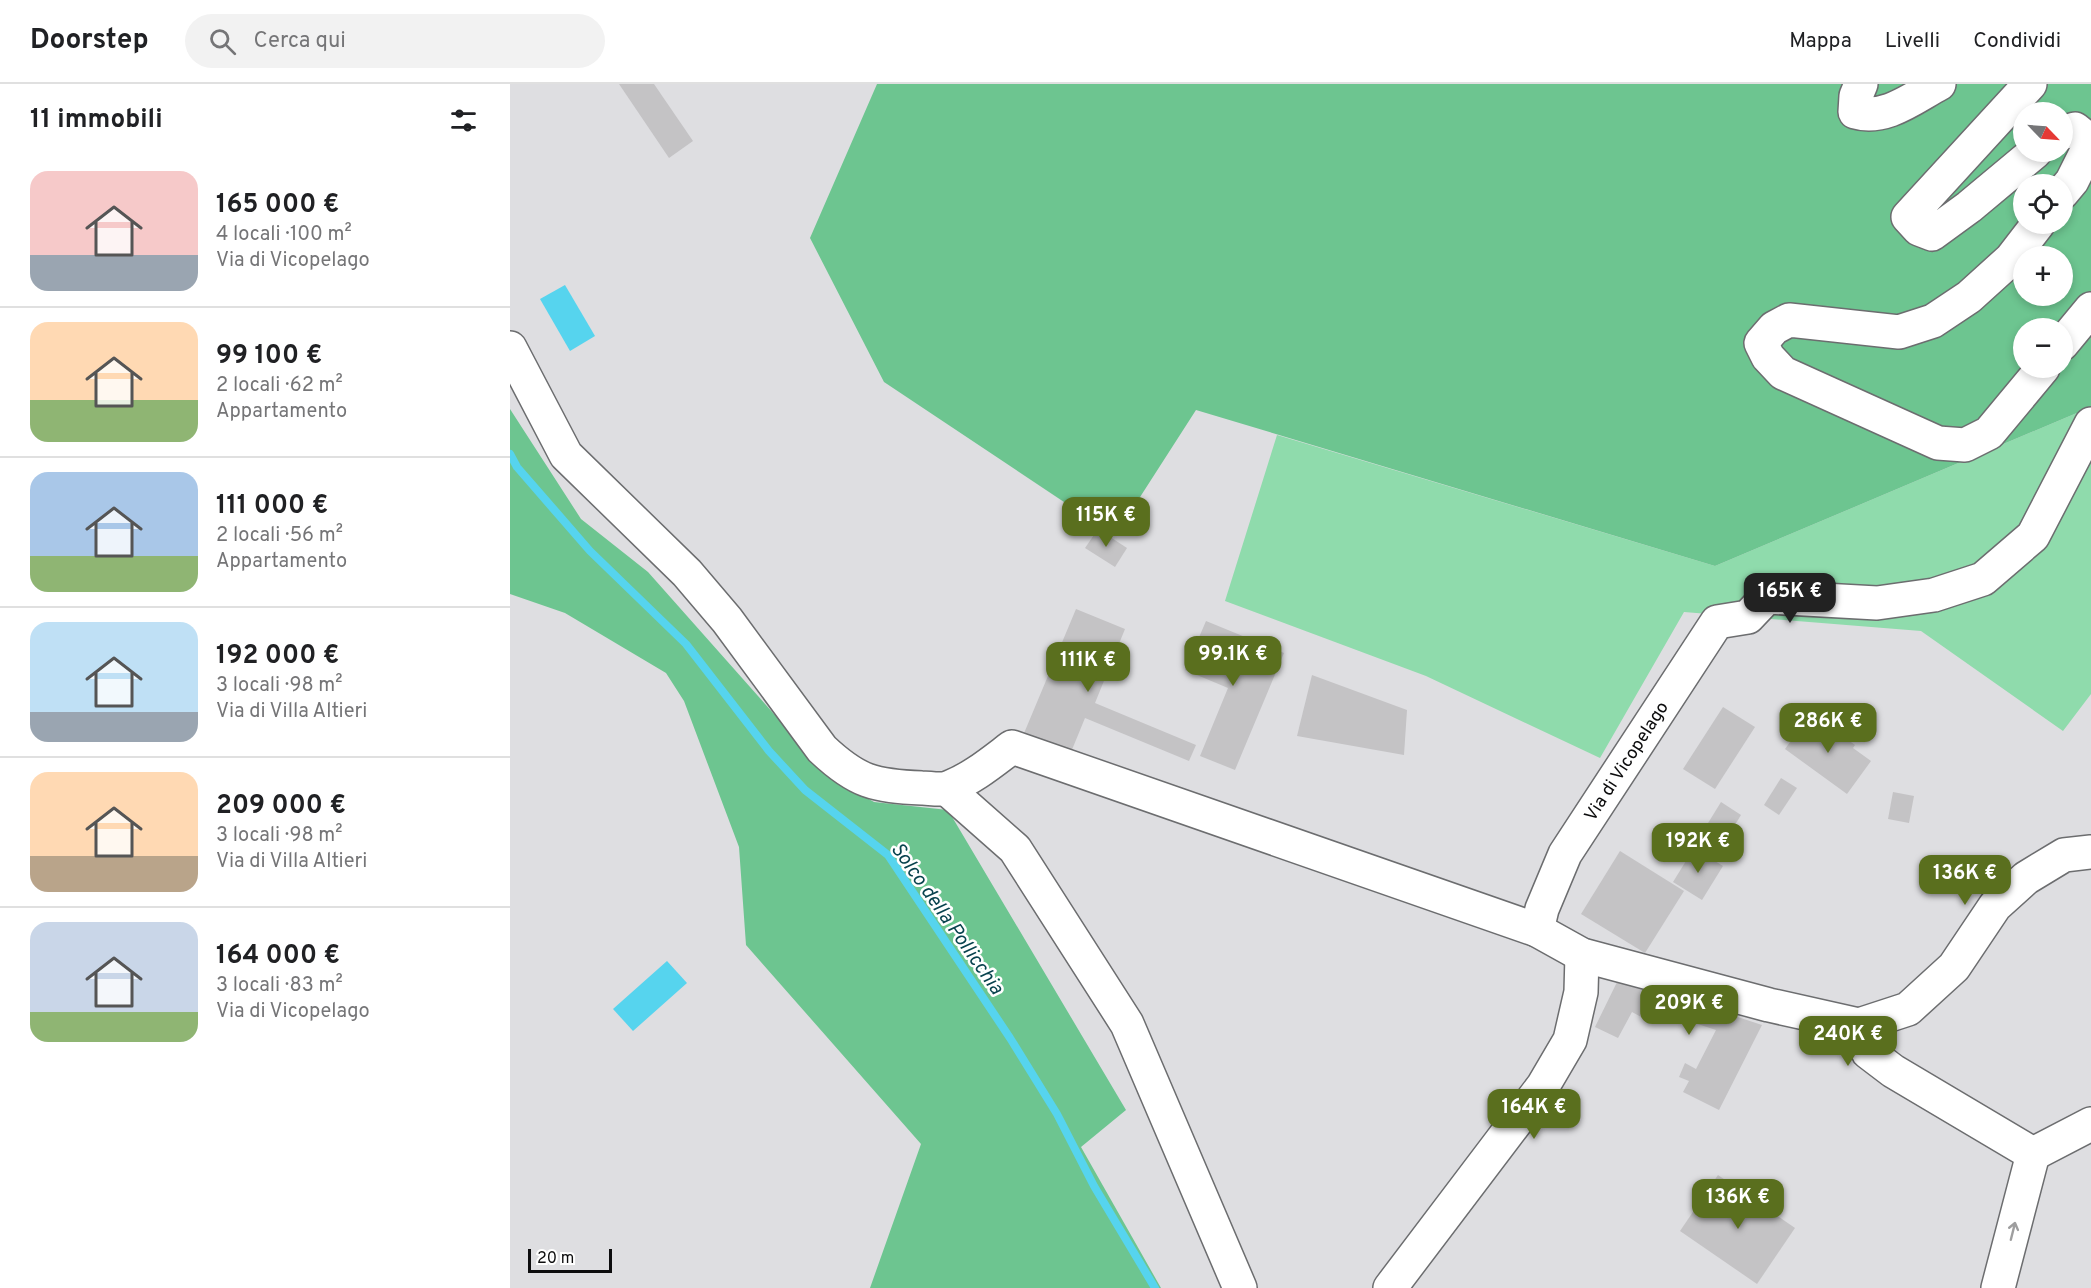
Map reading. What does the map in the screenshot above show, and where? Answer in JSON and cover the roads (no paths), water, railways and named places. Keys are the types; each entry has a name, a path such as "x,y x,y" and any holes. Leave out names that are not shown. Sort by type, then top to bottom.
{"street":[{"path":"1861,84 1856,96 1855,112 1866,116 1885,114 1939,84"},
{"path":"2013,102 2030,84"},
{"path":"2013,103 1908,217 1919,229 1932,234 2023,162"},
{"path":"2073,130 2091,142 2073,179"},
{"path":"2030,234 2002,267 1969,297 1934,321 1899,332 1789,320 1774,328 1761,343 1768,357 1783,372 1938,443 1965,446 1989,433 2035,378"},
{"path":"2073,331 2091,309"},
{"path":"510,348 566,455 687,573 727,620 822,749 841,767 862,780 891,787 947,789 980,771 1012,747 1537,930 1582,955 1660,977 1859,1025 1908,1009 1954,967 1995,906 2026,878 2064,855 2091,852"},
{"name":"Via di Vicopelago","path":"1537,930 1565,854 1717,622 1748,617 1767,597 1877,603 1934,595 1983,579 2033,536 2091,424"},
{"path":"947,789 1015,849 1127,1024 1240,1288"},
{"path":"1390,1288 1543,1086 1570,1040 1581,992 1582,955"},
{"path":"1660,977 1674,969 1729,972"},
{"path":"1859,1025 1868,1052 1893,1071 2033,1154"},
{"path":"1998,1288 2033,1154 2091,1124"}],"water":[{"path":"565,285 595,336 570,351 540,299"},
{"path":"667,961 687,983 633,1031 613,1009"}],"waterway":[{"name":"Solco della Pollicchia","path":"510,454 517,467 590,551 686,644 769,751 805,790 888,855 1010,1038 1057,1114 1094,1186 1155,1288"}]}
